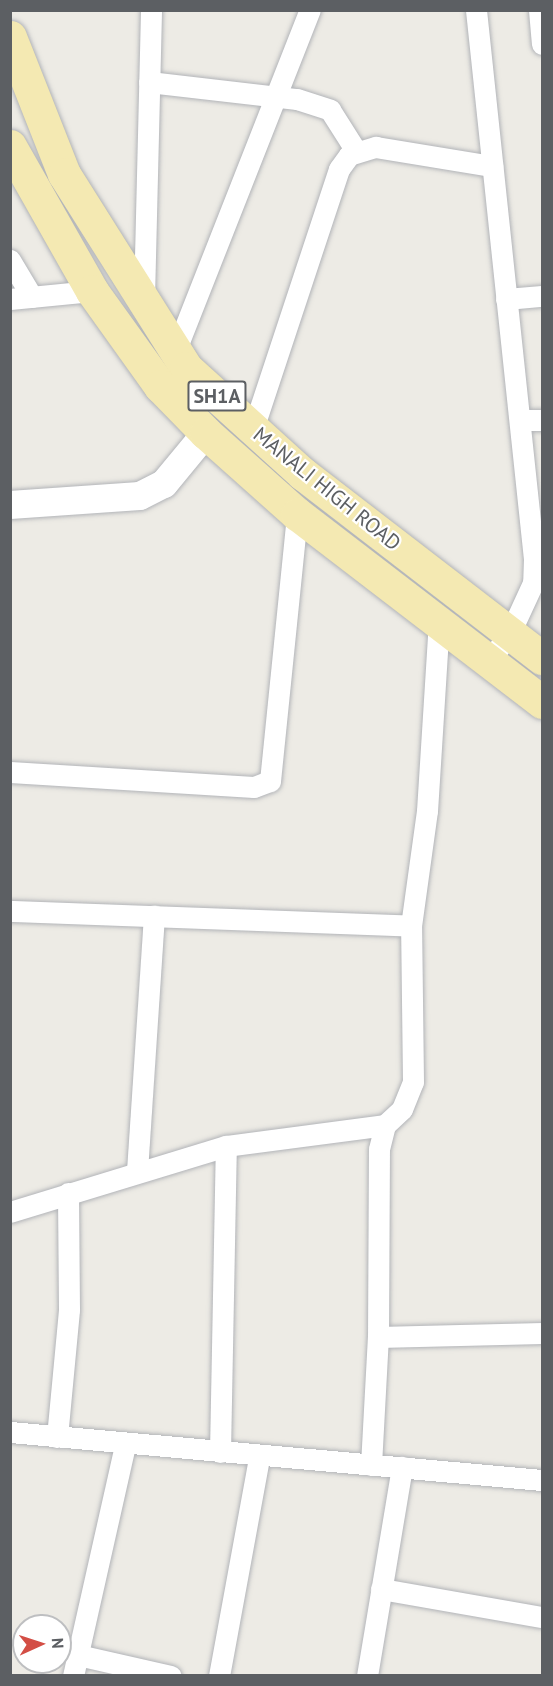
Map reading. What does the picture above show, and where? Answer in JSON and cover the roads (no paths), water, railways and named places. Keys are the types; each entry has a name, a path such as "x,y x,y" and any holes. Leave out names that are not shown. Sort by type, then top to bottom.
{"main road":[{"name":"MANALI HIGH ROAD","path":"10,37 64,174 186,368 303,474 543,658"},
{"name":"MANALI HIGH ROAD","path":"10,146 92,291 160,386 206,434 297,514 439,620 543,702"}],"street":[{"path":"144,301 151,10"},
{"path":"175,352 278,98 310,10"},
{"path":"476,10 534,559 533,583 510,633 489,660"},
{"path":"538,10 543,44"},
{"path":"149,82 297,99 330,110 356,151"},
{"path":"253,429 339,170 356,151 376,147 492,166"},
{"path":"10,260 32,297"},
{"path":"10,299 92,291"},
{"path":"506,299 543,296"},
{"path":"520,420 543,420"},
{"path":"10,505 140,496 164,484 206,434"},
{"path":"10,772 254,787 270,781 297,514"},
{"path":"371,1465 378,1336 379,1149 385,1125 402,1109 413,1082 411,926 427,811 439,620"},
{"path":"10,912 411,926"},
{"path":"136,1171 154,916"},
{"path":"10,1212 136,1171 226,1146 385,1125"},
{"path":"220,1452 226,1146"},
{"path":"57,1437 69,1309 68,1192"},
{"path":"378,1336 543,1333"},
{"path":"10,1431 125,1445 543,1480"},
{"path":"125,1445 75,1665 171,1676"},
{"path":"219,1676 259,1457"},
{"path":"367,1676 402,1467"},
{"path":"381,1589 543,1617"}]}
